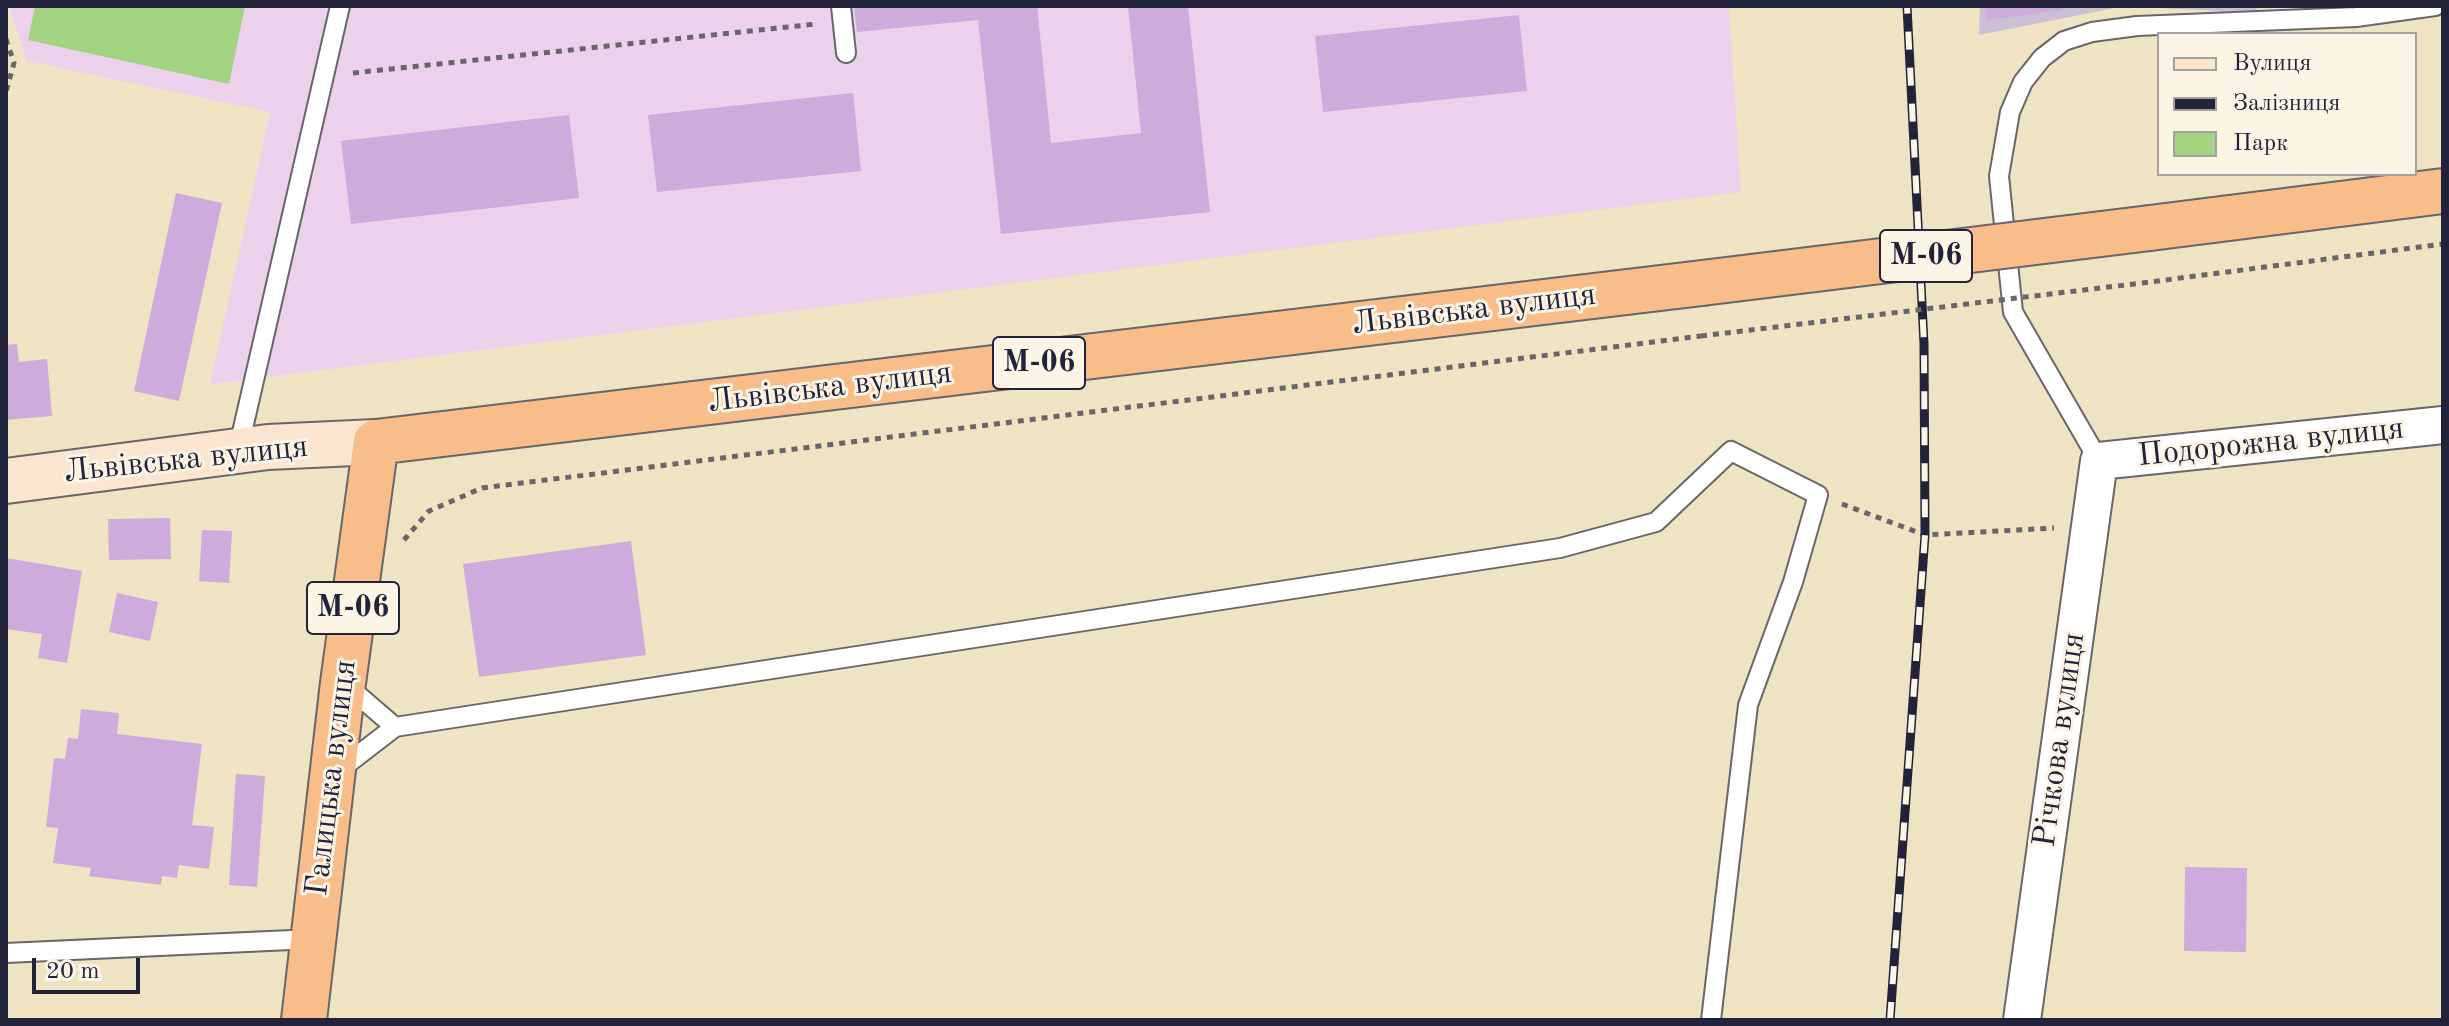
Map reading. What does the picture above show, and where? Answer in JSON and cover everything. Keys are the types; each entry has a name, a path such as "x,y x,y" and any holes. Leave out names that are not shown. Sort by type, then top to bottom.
{"highway":[{"name":"Львівська вулиця","path":"376,442 2443,191"},
{"name":"Галицька вулиця","path":"304,1020 343,683 376,442"}],"main road":[{"name":"Львівська вулиця","path":"6,481 238,450 376,442"}],"street":[{"name":"Подорожна вулиця","path":"2099,461 2443,425"},
{"name":"Річкова вулиця","path":"2022,1020 2099,461"}],"lane":[{"path":"238,450 340,6"},
{"path":"2099,461 2013,312 1999,176 2010,112 2023,82 2042,58 2064,41 2092,32 2137,26 2356,17 2435,6"},
{"path":"842,13 846,53"},
{"path":"334,774 395,727 1560,548 1656,522 1731,451 1818,495 1793,582 1748,705 1711,1020"},
{"path":"343,683 395,727"},
{"path":"6,953 313,939"}],"path":[{"path":"324,76 842,13"},
{"path":"6,39 14,63 6,92"},
{"path":"400,544 429,511 482,488 2443,244"},
{"path":"1818,495 1925,535 2090,526"}],"shaded area":[{"path":"9,6 1729,6 1741,192 210,384 270,112 27,61"},
{"path":"1980,6 2125,6 1979,35"},
{"path":"2125,6 2258,6 2255,13"}],"green space":[{"path":"35,6 245,6 229,84 28,40"}],"building":[{"path":"854,6 1037,6 1051,143 1141,133 1128,6 1188,6 1210,212 1001,234 978,20 857,32"},
{"path":"1985,6 2062,6 2062,10 1987,20"},
{"path":"1519,15 1527,91 1323,112 1315,36"},
{"path":"853,93 861,171 657,192 648,115"},
{"path":"569,115 579,198 351,224 341,141"},
{"path":"176,193 222,203 179,401 134,391"},
{"path":"17,344 19,362 47,359 52,416 6,420 6,345"},
{"path":"170,518 171,559 109,560 108,519"},
{"path":"202,530 232,531 229,583 199,581"},
{"path":"631,541 646,655 479,677 463,564"},
{"path":"6,558 82,571 67,663 38,658 42,634 6,629"},
{"path":"117,593 158,602 150,641 109,632"},
{"path":"81,709 119,713 117,734 202,744 192,825 214,827 209,869 179,865 177,878 162,876 161,885 89,876 91,868 53,863 58,828 46,827 54,758 65,759 68,738 78,739"},
{"path":"236,774 265,776 257,887 229,885"},
{"path":"2185,867 2247,868 2246,952 2184,951"}],"railway":[{"path":"1890,1020 1925,535 1924,344 1907,6"}]}
